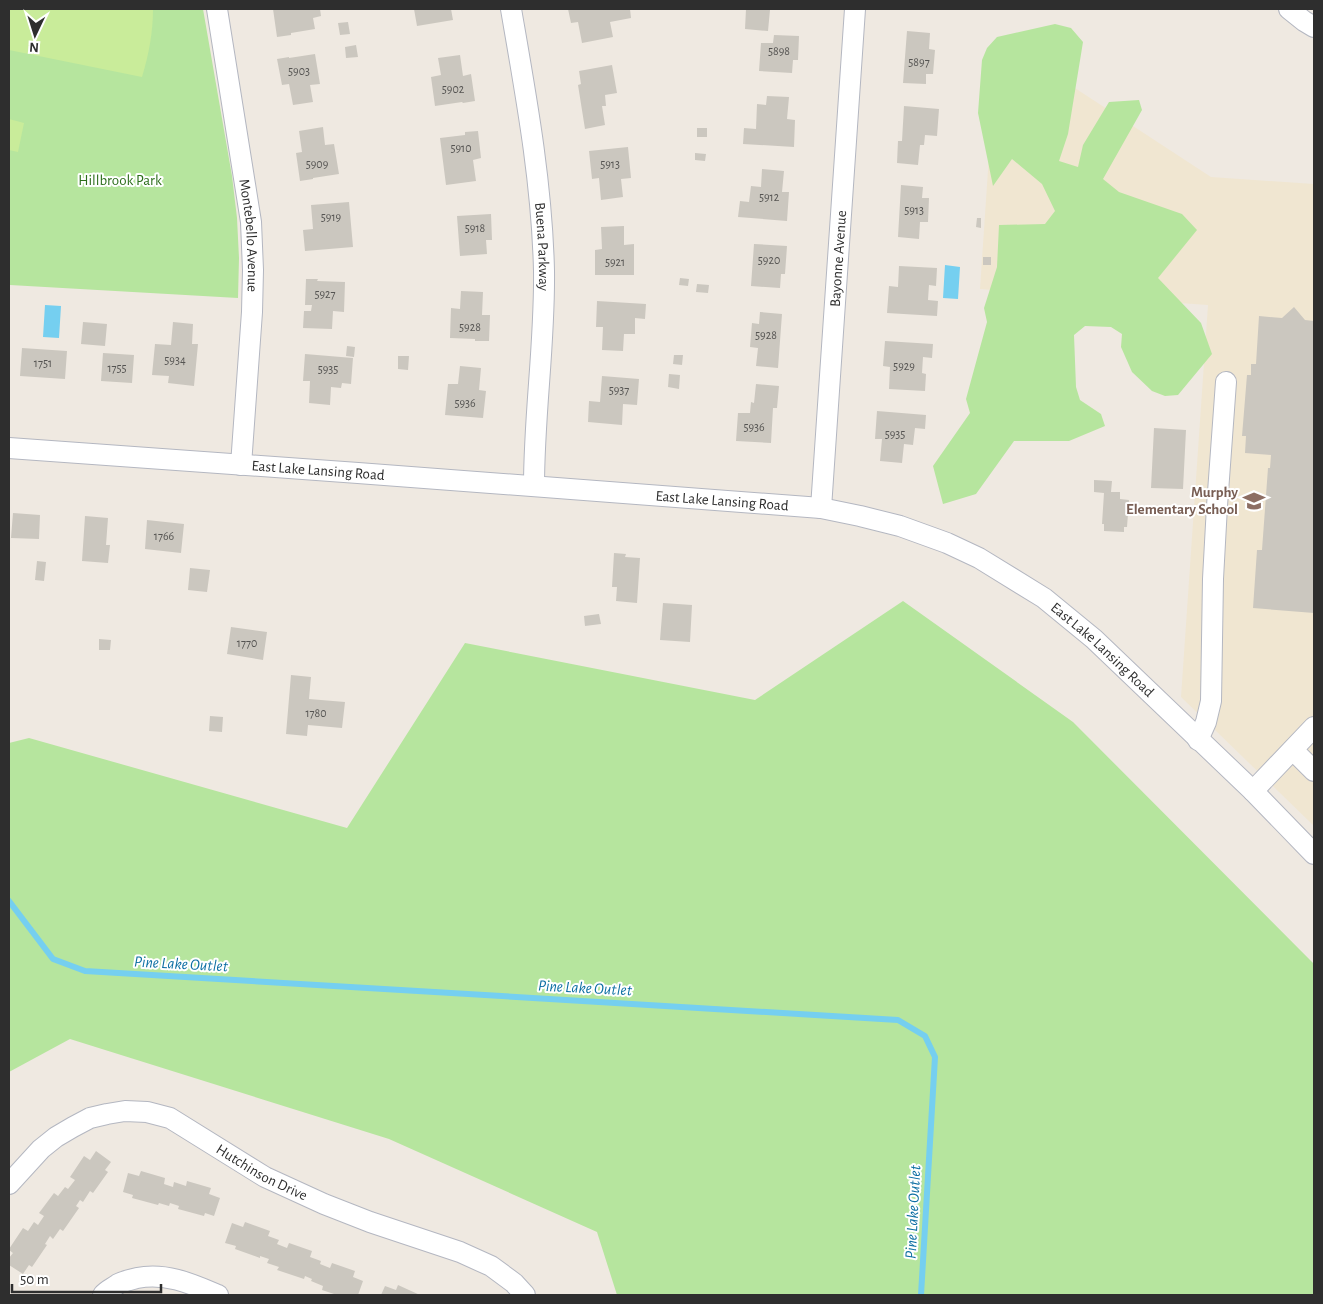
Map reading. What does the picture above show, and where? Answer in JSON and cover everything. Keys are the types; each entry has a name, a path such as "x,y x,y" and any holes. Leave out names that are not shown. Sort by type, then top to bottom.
{"street":[{"name":"Montebello Avenue","path":"217,9 251,222 252,312 241,465"},
{"name":"Buena Parkway","path":"511,9 534,143 542,212 544,273 534,486"},
{"name":"Bayonne Avenue","path":"821,508 855,9"},
{"path":"1289,9 1314,27"},
{"path":"1198,740 1206,722 1211,701 1213,570 1226,382"},
{"name":"East Lake Lansing Road","path":"9,448 821,508 900,526 947,543 979,558 1044,598 1094,640 1253,791 1314,854"},
{"path":"1253,791 1314,727"},
{"path":"1293,750 1314,771"},
{"name":"Hutchinson Drive","path":"9,1184 41,1149 72,1126 90,1118 107,1114 125,1111 147,1112 170,1118 266,1178 324,1204 370,1222 460,1252 491,1266 514,1283 525,1295"},
{"path":"102,1295 123,1282 145,1276 165,1276 190,1283 218,1295"}],"shaded area":[{"name":"Murphy Elementary School","path":"997,37 1211,177 1314,184 1314,826 1181,697 1208,305 980,289"}],"green space":[{"name":"Hillbrook Park","path":"9,9 203,9 232,176 239,258 238,298 10,285 9,297"},
{"path":"9,9 153,9 150,43 142,77 9,50"},
{"path":"1055,24 1071,28 1083,42 1068,134 1059,161 1078,167 1083,145 1109,102 1139,100 1142,110 1103,179 1119,192 1182,214 1197,230 1158,278 1201,323 1212,354 1178,395 1165,396 1152,391 1132,372 1121,347 1122,334 1111,327 1085,326 1074,335 1076,387 1080,400 1101,414 1105,426 1069,441 1014,441 976,494 943,504 933,466 970,413 966,399 987,322 984,308 997,267 999,225 1045,224 1055,211 1042,184 1012,159 993,186 978,113 982,60 987,48 997,37"},
{"path":"9,119 24,123 18,152 9,150"},
{"path":"903,601 1073,722 1314,964 1314,1295 617,1295 597,1232 389,1139 70,1039 9,1072 9,743 29,738 347,828 465,643 755,700"}],"water":[{"path":"945,265 960,267 958,299 943,298"},
{"path":"45,305 61,306 59,338 43,337"}],"building":[{"path":"273,9 320,9 321,16 313,18 315,29 277,37"},
{"path":"414,9 451,9 453,20 417,26"},
{"path":"568,9 630,9 631,18 610,22 613,37 582,43 578,22 571,23"},
{"path":"746,9 770,10 768,31 745,29"},
{"path":"348,22 350,34 340,35 338,23"},
{"path":"907,31 930,33 929,49 935,50 933,74 926,74 926,84 903,83"},
{"path":"774,35 799,36 798,60 793,60 792,73 759,71 761,43 773,43"},
{"path":"356,45 358,57 346,58 345,47"},
{"path":"315,54 320,84 310,85 313,102 293,105 289,84 282,85 277,59"},
{"path":"460,55 463,76 471,74 475,101 435,106 431,77 441,75 438,58"},
{"path":"612,65 617,93 605,95 606,106 602,106 605,125 585,129 578,85 581,84 579,71"},
{"path":"767,96 789,97 787,119 795,120 794,147 743,144 744,128 756,129 757,104 766,105"},
{"path":"904,106 939,109 937,136 925,135 924,145 920,145 918,165 897,163 898,141 902,141"},
{"path":"323,127 325,145 334,144 339,174 300,181 296,153 302,152 299,131"},
{"path":"697,128 707,128 707,137 697,137"},
{"path":"478,131 481,158 473,160 476,181 446,185 440,138 465,135 465,132"},
{"path":"628,147 631,178 621,179 623,197 601,200 599,178 592,179 589,151"},
{"path":"695,153 706,154 705,161 695,160"},
{"path":"762,169 784,171 782,192 789,192 787,221 738,217 740,201 749,202 751,186 761,187"},
{"path":"901,185 923,187 922,198 929,198 928,222 920,222 919,239 898,237"},
{"path":"349,202 353,247 305,251 303,230 313,229 311,205"},
{"path":"491,214 492,240 486,240 487,254 460,256 457,216"},
{"path":"977,218 981,218 981,228 976,227"},
{"path":"624,226 624,245 634,244 634,275 595,275 595,250 602,249 601,227"},
{"path":"754,244 787,246 785,274 781,274 780,288 751,286"},
{"path":"983,257 991,257 991,265 983,265"},
{"path":"899,266 937,268 936,286 929,285 928,300 938,301 937,316 887,313 889,286 898,287"},
{"path":"680,278 689,279 688,286 679,285"},
{"path":"306,279 345,282 344,312 333,311 332,329 303,328 304,311 311,311 312,305 305,305"},
{"path":"697,284 709,285 708,293 696,292"},
{"path":"461,291 483,292 482,315 490,315 489,341 450,338 451,308 460,309"},
{"path":"597,301 646,304 645,319 635,318 635,334 624,334 623,351 602,350 603,327 596,327"},
{"path":"1294,307 1305,320 1314,321 1314,613 1253,608 1257,550 1262,550 1268,468 1270,468 1271,455 1245,453 1246,436 1242,436 1247,375 1251,375 1251,364 1256,364 1259,316 1282,318"},
{"path":"760,312 782,314 778,368 756,366 758,348 750,347 752,323 759,324"},
{"path":"83,322 107,324 105,346 81,344"},
{"path":"173,322 193,324 192,344 198,344 194,386 168,383 169,376 152,375 155,344 171,345"},
{"path":"885,341 933,344 932,358 923,357 922,373 926,374 925,391 889,389 890,367 883,366"},
{"path":"347,346 355,347 354,357 346,356"},
{"path":"22,348 67,351 65,379 20,376"},
{"path":"103,353 134,355 132,383 101,381"},
{"path":"305,354 353,358 351,384 342,383 341,388 331,387 330,405 309,403 310,381 303,381"},
{"path":"674,355 683,355 682,365 673,364"},
{"path":"398,356 409,356 408,370 398,369"},
{"path":"460,366 481,368 479,390 486,391 483,418 445,415 448,384 458,384"},
{"path":"669,374 680,375 679,389 668,387"},
{"path":"602,376 639,379 637,405 623,404 622,425 588,422 589,401 600,402"},
{"path":"756,384 779,386 777,408 773,408 771,443 736,441 738,413 750,413 751,402 754,403"},
{"path":"877,411 926,415 925,429 915,428 913,445 904,444 902,463 880,461 882,439 875,439"},
{"path":"1154,428 1186,430 1183,489 1151,488"},
{"path":"1094,480 1112,481 1111,492 1120,492 1120,499 1129,500 1127,527 1124,527 1124,532 1104,531 1104,524 1102,524 1104,493 1094,492"},
{"path":"13,513 40,515 39,539 11,538"},
{"path":"85,516 108,518 106,545 110,545 108,563 82,561"},
{"path":"147,520 184,524 181,553 145,549"},
{"path":"614,553 626,554 625,557 640,558 637,603 616,601 617,587 612,587"},
{"path":"37,561 46,562 44,581 35,580"},
{"path":"190,568 210,570 207,592 188,590"},
{"path":"663,603 692,605 690,642 660,640"},
{"path":"599,614 601,624 585,626 584,616"},
{"path":"231,627 267,632 263,660 227,654"},
{"path":"99,639 111,640 110,650 99,650"},
{"path":"291,675 311,677 309,699 345,702 342,728 308,725 307,736 286,734"},
{"path":"210,716 223,717 222,732 209,731"},
{"path":"96,1151 111,1162 105,1170 108,1172 93,1193 90,1191 83,1202 80,1200 76,1206 79,1208 63,1231 60,1229 53,1239 50,1236 45,1244 47,1245 32,1267 29,1265 23,1274 9,1265 9,1258 13,1253 9,1249 23,1228 28,1231 34,1222 38,1225 44,1216 39,1213 54,1193 58,1196 65,1187 68,1189 75,1180 70,1177 84,1156 90,1160"},
{"path":"141,1171 165,1178 164,1184 173,1187 174,1182 186,1186 187,1181 211,1188 209,1194 220,1198 214,1216 205,1213 204,1216 178,1209 179,1206 170,1203 169,1206 159,1203 158,1205 132,1198 133,1195 123,1192 128,1173 139,1176"},
{"path":"245,1222 270,1231 268,1236 279,1240 277,1244 287,1248 289,1243 312,1251 310,1257 321,1261 320,1264 330,1268 332,1263 355,1271 353,1277 363,1281 358,1295 337,1295 322,1290 323,1286 311,1281 312,1279 305,1276 304,1279 277,1270 279,1267 267,1263 269,1259 260,1256 260,1258 235,1249 236,1246 225,1243 232,1223 243,1227"},
{"path":"398,1285 420,1295 381,1295 385,1286 396,1290"}],"waterway":[{"name":"Pine Lake Outlet","path":"9,901 53,959 85,971 898,1020 925,1036 935,1057 921,1295"}],"place":[{"name":"Murphy Elementary School","path":"1254,501"}]}
